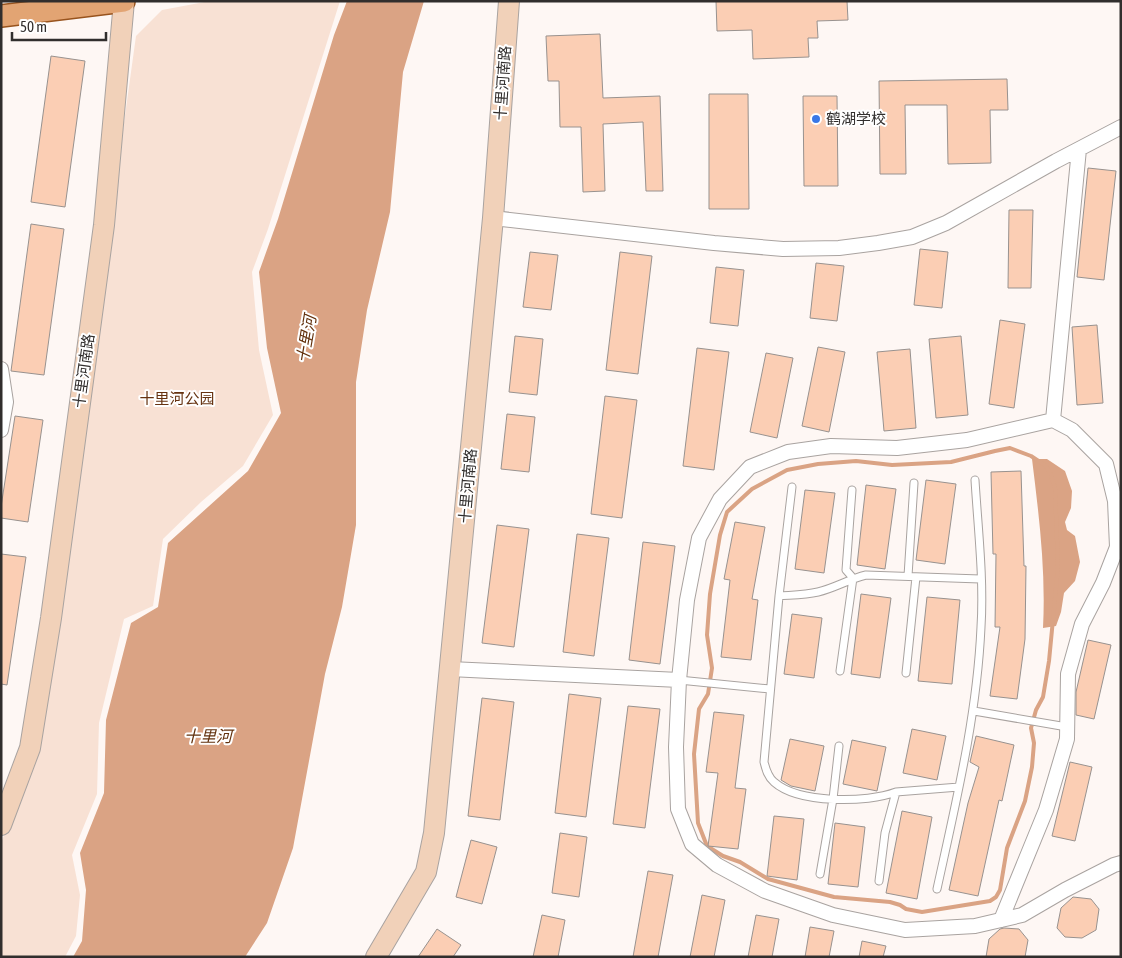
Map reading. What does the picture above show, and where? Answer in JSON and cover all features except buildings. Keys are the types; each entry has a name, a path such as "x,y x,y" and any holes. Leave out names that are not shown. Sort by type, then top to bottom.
{"main road":[{"path":"1,16 124,1"}],"street":[{"name":"十里河南路","path":"1,824 30,748 49,627 104,225 124,1"},
{"name":"十里河南路","path":"376,957 426,872 434,833 493,218 510,1"},
{"path":"493,218 782,249 839,248 912,236 946,223 1121,127"},
{"path":"1053,420 1078,149"},
{"path":"1,369 6,402 1,430"},
{"path":"1001,920 1046,810 1067,739 1068,674 1082,624 1103,584 1117,547 1116,502 1106,464 1072,430 1053,420 967,440 897,448 831,446 788,452 750,467 720,498 699,538 687,600 679,680 676,747 678,809 692,844 717,865 765,891 833,915 905,930 976,926 1022,915 1065,890 1121,863"},
{"path":"450,669 679,680"}],"lane":[{"path":"938,889 974,711 981,629 975,480"},
{"path":"906,673 912,576 914,482"},
{"path":"792,488 770,689 764,762 767,773 784,790 797,794 833,799 862,800 887,796 896,792 959,787"},
{"path":"840,671 853,578 846,570 852,490"},
{"path":"779,596 818,592 844,584 853,578 866,575 980,579"},
{"path":"679,680 770,689"},
{"path":"974,711 1067,727"},
{"path":"820,874 833,799 839,746"},
{"path":"879,881 885,833 896,792"}],"green space":[{"name":"十里河公园","path":"210,1 340,1 268,229 252,272 259,350 273,415 243,466 201,502 163,539 153,606 124,619 99,723 97,794 72,855 80,895 76,936 65,957 1,957 1,843 37,751 136,36 162,10"}],"water":[{"name":"十里河","path":"347,1 424,1 403,72 390,212 367,310 356,382 356,525 342,607 325,674 293,848 267,923 245,957 73,957 82,941 86,890 80,853 104,793 106,720 131,623 158,607 168,543 248,471 281,413 267,348 259,272 278,219 334,35"},
{"path":"1032,459 1047,459 1065,471 1072,491 1071,508 1065,522 1067,530 1075,536 1080,562 1075,581 1064,593 1061,612 1056,626 1043,628 1043,565"}],"waterway":[{"path":"1010,448 1031,456 1046,466 1051,475 1055,488 1058,567 1049,661 1043,697 1036,710 1031,728 1034,743 1032,767 1025,801 1007,848 1000,890 996,897 990,901 922,912 906,909 890,902 834,897 768,879 740,862 723,856 707,846 698,823 694,754 699,709 708,694 712,668 707,635 710,594 720,535 727,512 752,489 787,470 818,464 856,461 892,465 951,462 1010,448"}],"place":[{"name":"鹤湖学校","path":"816,119"}]}
